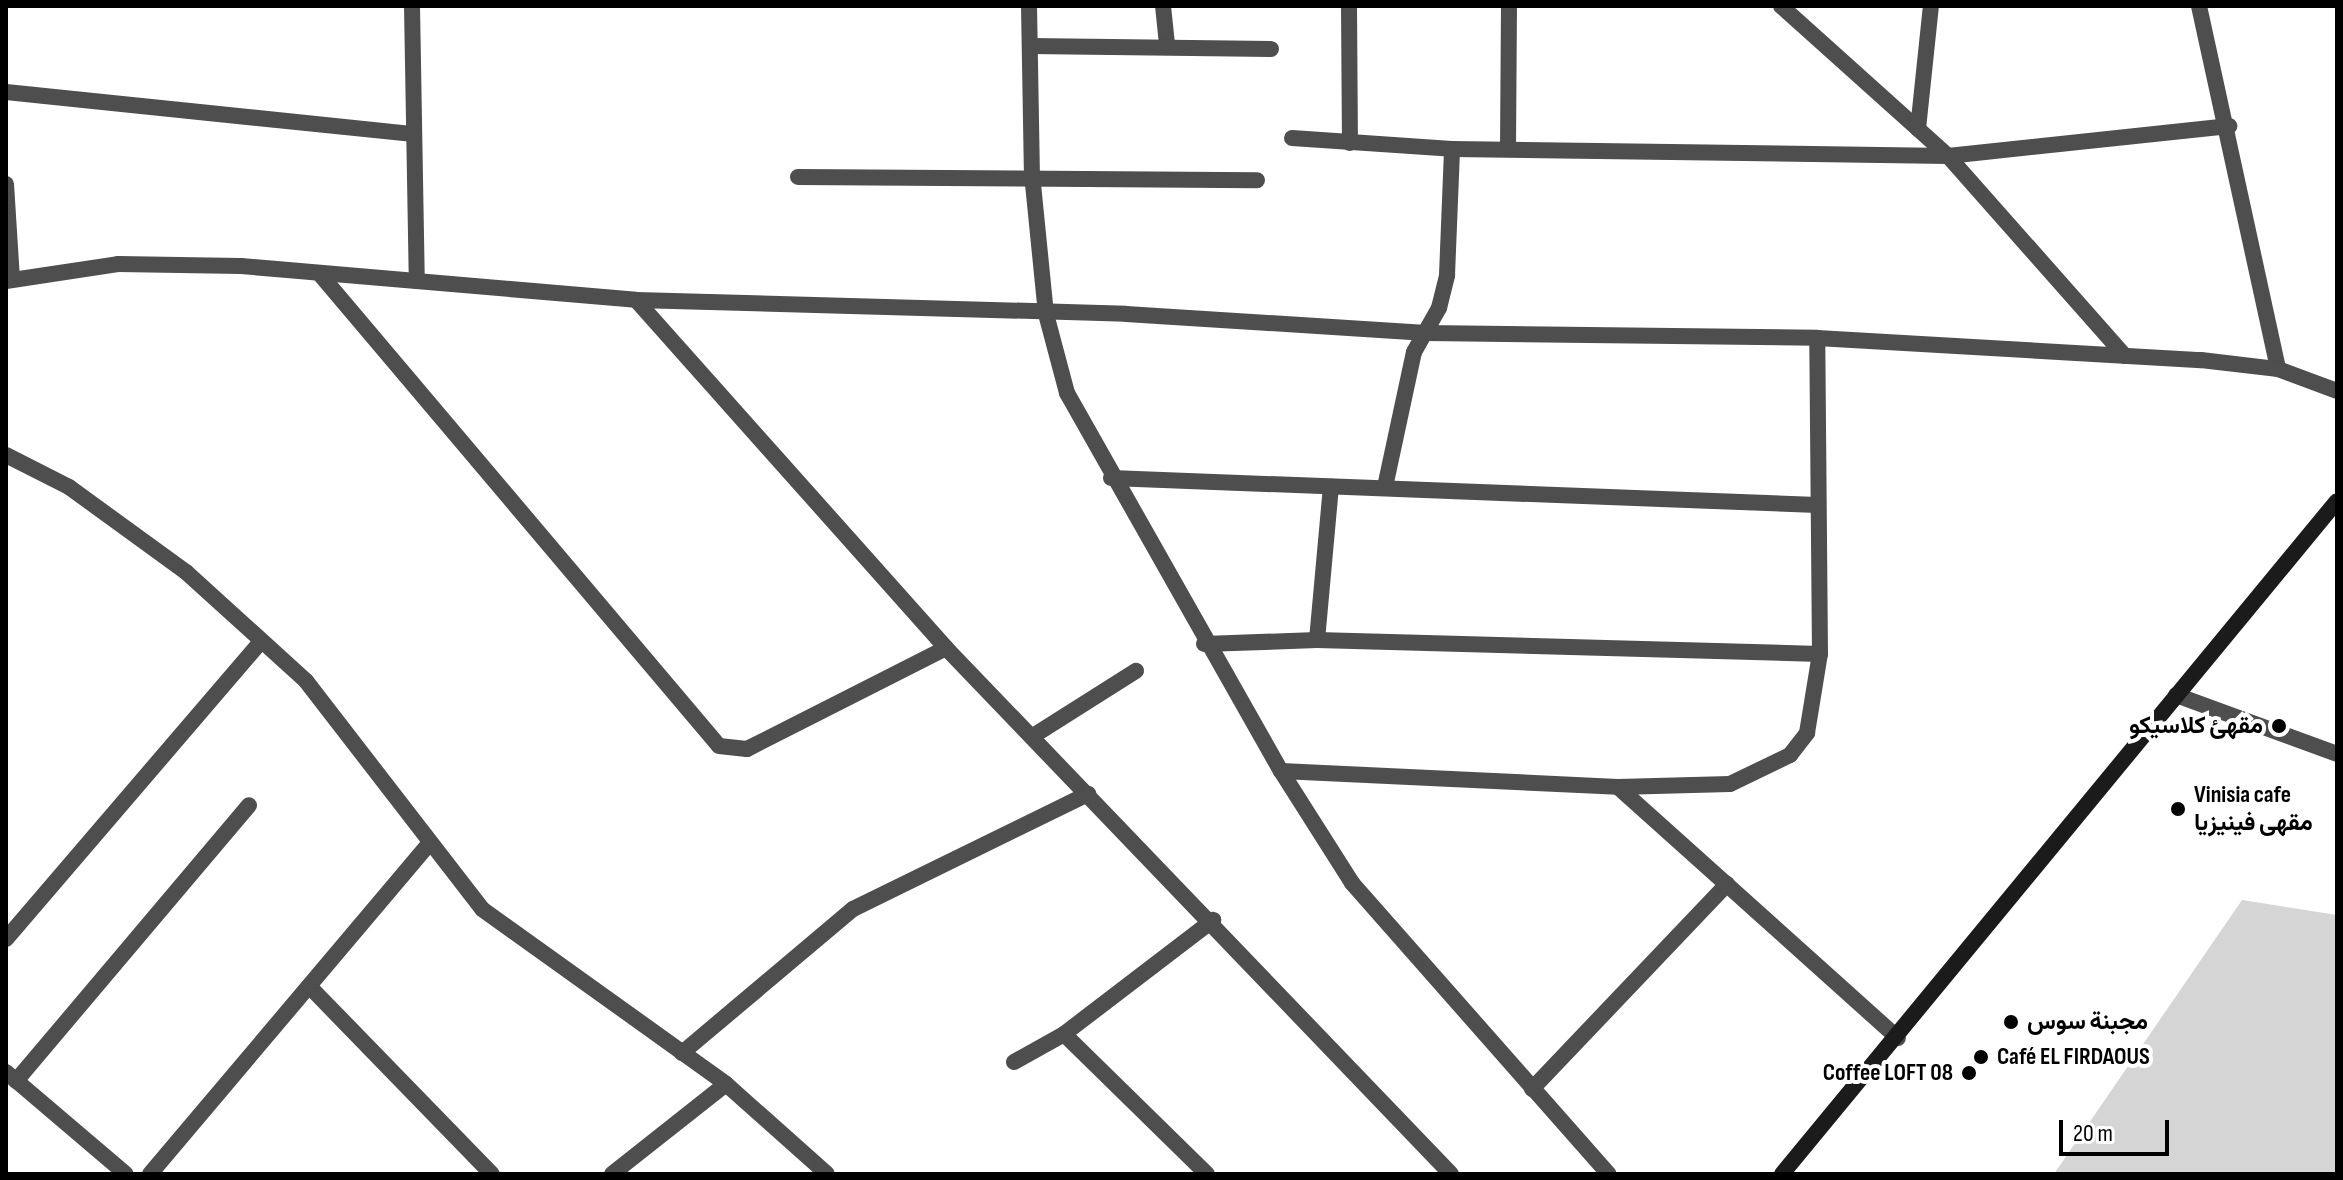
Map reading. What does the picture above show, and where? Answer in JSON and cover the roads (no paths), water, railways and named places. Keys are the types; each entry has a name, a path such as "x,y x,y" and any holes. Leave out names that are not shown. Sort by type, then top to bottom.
{"main road":[{"path":"1792,1170 2337,501"}],"street":[{"path":"412,6 417,281"},
{"path":"1029,6 1032,174 1046,314 1067,393 1204,644 1352,883 1609,1174"},
{"path":"1163,6 1167,43"},
{"path":"1349,6 1350,143"},
{"path":"1508,147 1509,6"},
{"path":"1781,6 1948,156 2125,356"},
{"path":"1918,129 1931,6"},
{"path":"2199,6 2229,126 2278,369"},
{"path":"1030,46 1167,43 1271,49"},
{"path":"6,92 414,134"},
{"path":"1292,138 1452,149 1508,147 1948,156 2229,126"},
{"path":"1385,487 1414,352 1426,333 1447,275 1452,149"},
{"path":"798,177 1032,174 1257,180"},
{"path":"6,184 9,280 118,264 319,273 636,300 1046,314 1426,333 1817,338 2125,356 2278,369 2337,391"},
{"path":"319,273 719,746 747,749 946,648"},
{"path":"636,300 946,648 1213,920 1451,1174"},
{"path":"1281,771 1618,787 1730,784 1769,771 1807,733 1820,654 1817,338"},
{"path":"6,455 129,525 324,702 482,909 726,1084 827,1174"},
{"path":"1111,478 1817,505"},
{"path":"1317,640 1331,487"},
{"path":"1204,644 1317,640 1820,654"},
{"path":"6,939 260,643"},
{"path":"1033,736 1136,671"},
{"path":"2176,695 2337,754"},
{"path":"1618,787 1898,1038"},
{"path":"682,1053 853,909 1088,794"},
{"path":"126,1174 11,1077 249,805"},
{"path":"150,1174 430,843"},
{"path":"1532,1089 1727,884"},
{"path":"1014,1062 1064,1034 1213,920"},
{"path":"309,986 492,1174"},
{"path":"1064,1034 1207,1174"},
{"path":"612,1174 726,1084"}],"place":[{"name":"مقهئ كلاسيكو","path":"2279,726"},
{"name":"Vinisia cafe مقهى فينيزيا","path":"2178,809"},
{"name":"مجبنة سوس","path":"2011,1022"},
{"name":"Café EL FIRDAOUS","path":"1981,1057"},
{"name":"Coffee LOFT 08","path":"1969,1073"}]}
